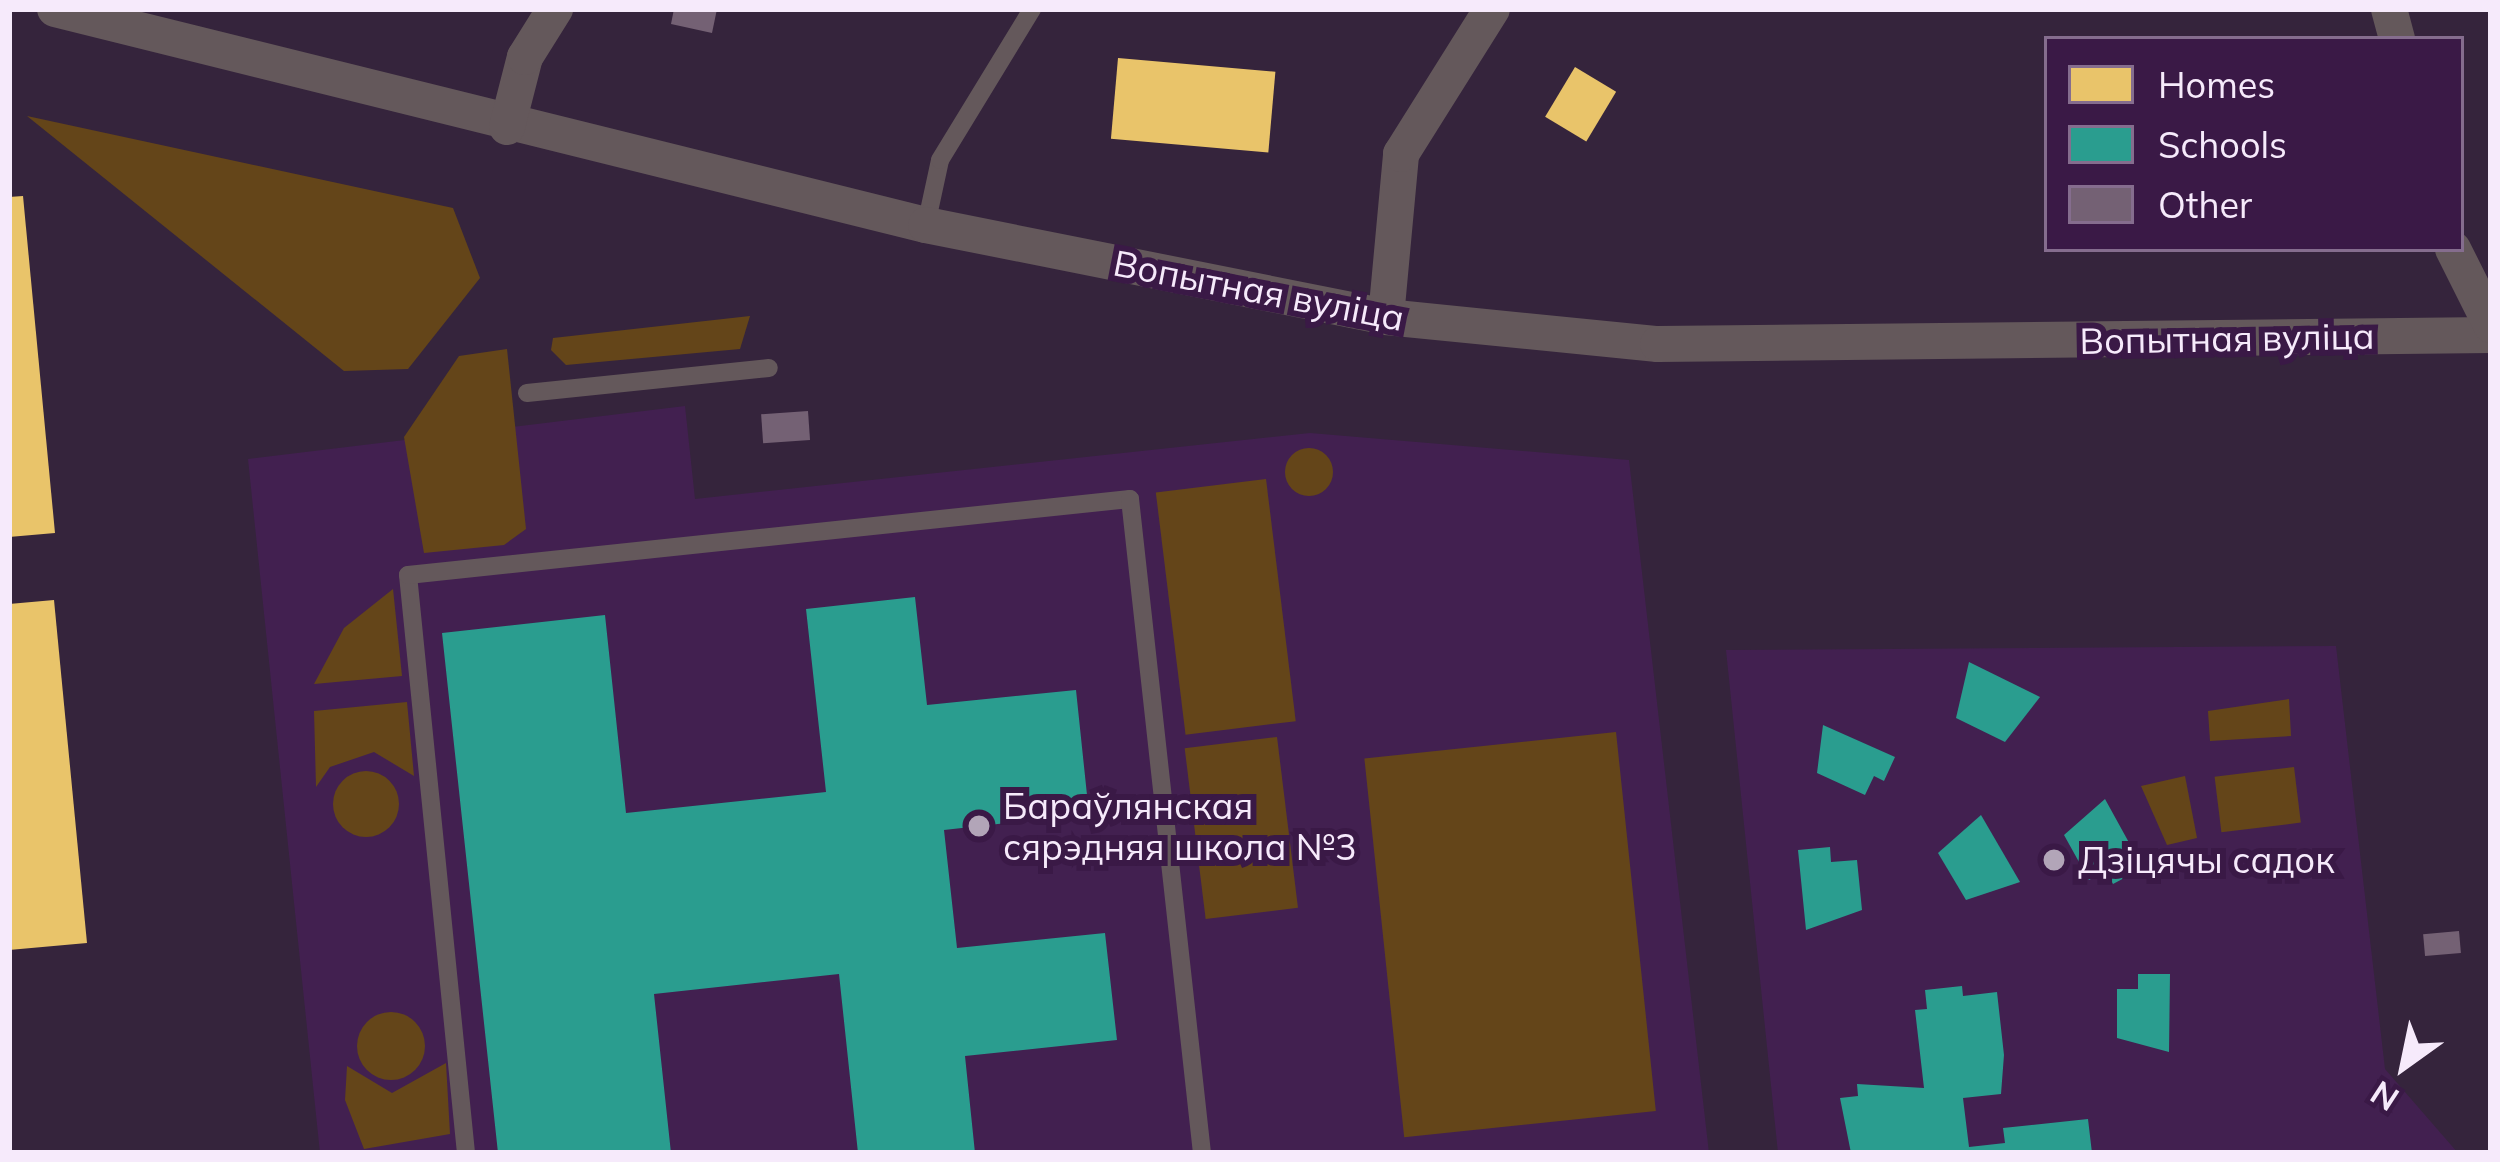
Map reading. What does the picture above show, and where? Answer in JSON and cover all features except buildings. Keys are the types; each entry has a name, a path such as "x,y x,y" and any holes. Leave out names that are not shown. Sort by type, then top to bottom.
{"street":[{"path":"507,127 525,57 555,9"},
{"path":"1386,317 1401,154 1492,9"},
{"name":"Вопытная вуліца","path":"71,11 507,127 926,225 1386,317 1658,344 2491,335"},
{"path":"2454,252 2491,325"}],"lane":[{"path":"926,225 940,160 1033,9"},
{"path":"526,393 769,368"},
{"path":"466,1153 408,574 1130,500 1202,1153"}],"shaded area":[{"path":"27,116 453,208 480,278 408,369 344,371"},
{"path":"750,316 740,349 566,365 551,350 553,338"},
{"path":"507,349 526,529 504,545 424,553 404,437 459,356"},
{"name":"Бараўлянская сярэдняя школа №3","path":"685,406 695,499 1310,433 1629,460 1709,1153 320,1153 248,459"},
{"path":"1309,448 1326,455 1333,472 1326,489 1309,496 1292,489 1285,472 1292,455"},
{"path":"1266,479 1296,721 1186,735 1156,493"},
{"path":"393,589 402,676 314,684 344,628"},
{"name":"Дзіцячы садок","path":"2336,646 2385,1069 2458,1153 1778,1153 1726,650"},
{"path":"2289,699 2291,736 2210,741 2208,711"},
{"path":"407,702 414,776 374,752 330,767 316,787 314,711"},
{"path":"1616,732 1656,1111 1404,1137 1364,758"},
{"path":"1277,737 1298,908 1206,919 1185,748"},
{"path":"2294,767 2301,823 2221,832 2215,777"},
{"path":"366,771 390,780 399,804 390,828 366,837 342,828 333,804 342,780"},
{"path":"2185,776 2197,838 2167,845 2141,786"},
{"path":"391,1012 415,1022 425,1046 415,1070 391,1080 367,1070 357,1046 367,1022"},
{"path":"446,1063 450,1134 364,1149 345,1100 347,1066 392,1093"}],"place":[{"name":"Бараўлянская сярэдняя школа №3","path":"979,826"},
{"name":"Дзіцячы садок","path":"2054,860"}]}
